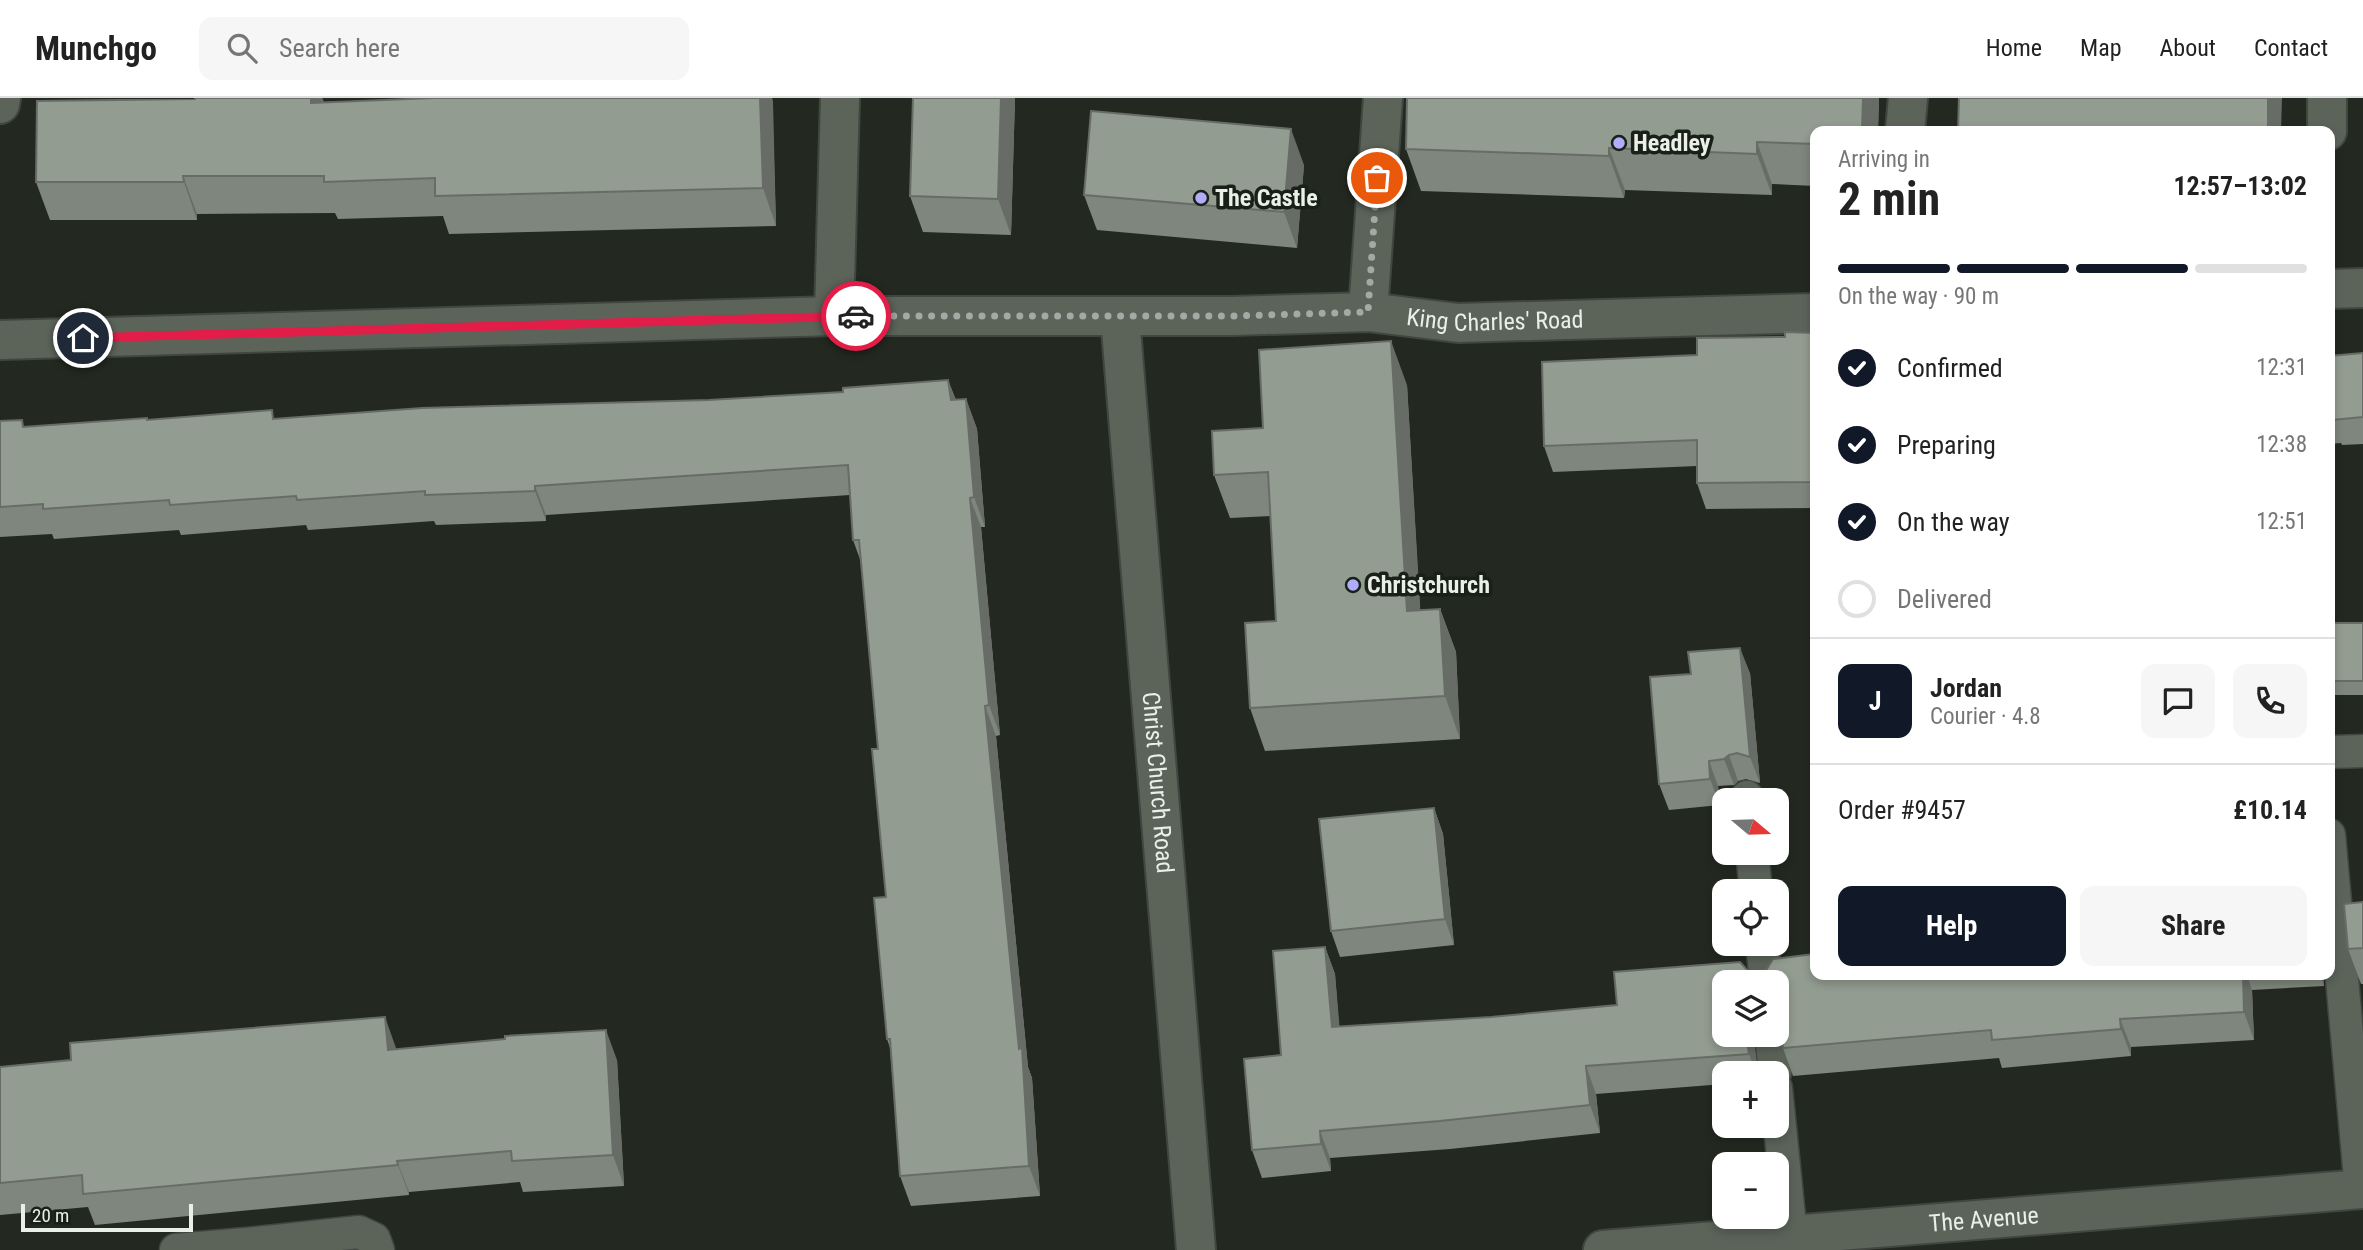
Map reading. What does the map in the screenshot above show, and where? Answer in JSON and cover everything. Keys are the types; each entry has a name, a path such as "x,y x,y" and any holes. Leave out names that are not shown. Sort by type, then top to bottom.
{"street":[{"path":"0,104 1,98"},
{"path":"834,316 840,98"},
{"path":"1368,312 1383,98"},
{"path":"1905,126 1908,98"},
{"path":"2327,98 2327,126"},
{"path":"2335,289 2363,288"},
{"name":"King Charles' Road","path":"0,340 834,316 1120,317 1368,312 1458,323 1810,313"},
{"name":"Christ Church Road","path":"1120,317 1196,1250"},
{"name":"The Avenue","path":"1604,1250 2362,1189"}],"lane":[{"path":"2335,752 2363,751"},
{"path":"2335,899 2362,1189"},
{"path":"1781,1138 1791,1236"},
{"path":"176,1250 267,1246 359,1232 374,1239 378,1250"}],"building":[{"path":"311,98 311,103 433,98 760,98 763,188 435,196 435,178 324,182 324,176 183,176 184,182 36,182 37,101"},
{"path":"913,98 1001,98 998,199 910,196"},
{"name":"Headley","path":"1407,98 1863,98 1862,126 1810,126 1810,144 1757,142 1757,154 1609,148 1609,156 1406,149"},
{"path":"1959,98 2268,98 2268,126 1958,126"},
{"path":"1091,111 1291,129 1284,212 1084,195"},
{"path":"1785,332 1810,333 1810,482 1697,483 1697,440 1544,446 1542,362 1697,355 1697,338 1785,337"},
{"name":"Christchurch","path":"1391,341 1407,611 1440,609 1445,696 1250,708 1245,623 1276,621 1268,472 1214,475 1212,431 1263,428 1259,350"},
{"path":"2363,353 2363,417 2335,420 2335,355"},
{"path":"948,380 951,400 966,399 974,497 970,498 989,705 985,706 1019,1049 1022,1048 1029,1166 900,1176 890,1039 887,1039 874,898 886,897 872,749 878,749 859,540 853,540 848,465 535,486 535,491 425,495 425,491 170,505 169,500 43,509 43,504 0,507 0,421 22,420 23,427 272,410 273,419 422,408 709,400 843,392 843,388"},
{"path":"2335,623 2363,623 2363,681 2335,681"},
{"path":"1740,648 1750,757 1737,753 1724,759 1709,761 1710,779 1659,784 1650,677 1691,674 1688,652"},
{"path":"1434,808 1445,919 1331,931 1319,819"},
{"path":"2363,902 2363,948 2348,949 2344,904"},
{"path":"1325,947 1332,1027 1491,1017 1617,1005 1614,972 1740,962 1747,970 1712,970 1712,1047 1748,1047 1749,1054 1586,1066 1590,1105 1320,1131 1321,1144 1252,1150 1244,1059 1281,1055 1273,951"},
{"path":"1810,955 1810,980 2243,980 2244,1012 2120,1019 2121,1029 1992,1040 1991,1030 1783,1048 1789,1047 1789,970 1764,970 1773,959"},
{"path":"385,1017 388,1050 505,1039 505,1036 606,1030 613,1155 512,1161 511,1151 397,1161 398,1165 83,1194 82,1175 0,1183 0,1067 71,1060 70,1043"}],"way so far":[{"path":"856,316 1232,316 1368,312 1377,178"}],"place":[{"name":"Headley","path":"1619,143"},
{"name":"The Castle","path":"1201,198"},
{"name":"Christchurch","path":"1353,585"}],"route":[{"path":"83,338 856,316"}]}
